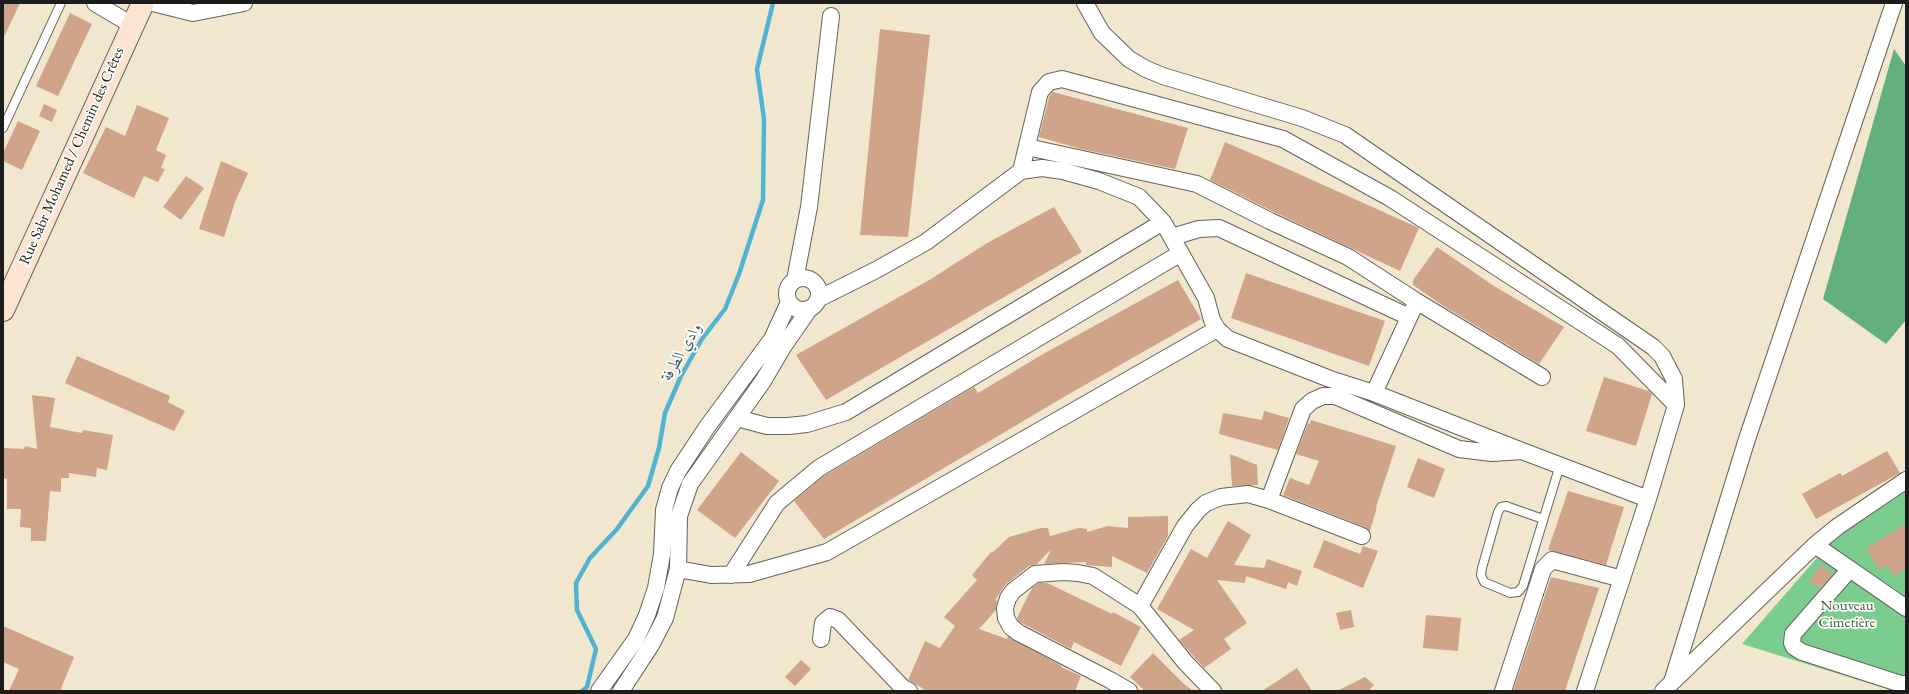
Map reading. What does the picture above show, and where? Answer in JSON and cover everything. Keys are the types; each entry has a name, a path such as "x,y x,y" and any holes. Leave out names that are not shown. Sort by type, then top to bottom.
{"street":[{"path":"95,3 132,24"},
{"name":"Rue Sabr Mohamed / Chemin des Crêtes","path":"3,310 132,24 143,3"},
{"path":"153,3 193,13 244,3"},
{"path":"1085,3 1102,33 1129,59 1146,69 1163,76 1309,120 1345,135 1389,164 1662,356 1672,373 1676,392 1676,405 1648,499 1585,691"},
{"path":"1668,686 1747,439 1894,3"},
{"path":"599,691 636,640 647,615 656,588 662,554 664,510 670,488 678,471 707,427 769,344 788,302 787,289 795,280 809,207 831,16"},
{"path":"1021,171 1040,92 1048,82 1062,79 1282,139 1390,198 1618,346 1676,405"},
{"path":"1027,147 1197,184 1270,221 1348,257 1416,301 1542,377"},
{"path":"788,302 798,309 814,303 926,242 1021,171 1042,168 1063,171 1099,181 1139,197 1163,222 1206,298 1212,320 1217,330 1228,338 1330,379 1374,393 1648,499"},
{"path":"737,418 768,426 788,426 807,424 846,412 1163,222"},
{"path":"1172,237 1199,229 1219,228 1409,317"},
{"path":"731,575 777,503 819,468 1181,253"},
{"path":"621,691 651,645 665,618 678,569 679,516 685,494 696,474 737,418 814,303 817,286 807,279 795,280"},
{"path":"1374,393 1416,301"},
{"path":"678,569 693,573 731,575 749,574 827,552 1217,330"},
{"path":"1269,500 1303,409 1312,401 1323,396 1335,396 1459,449 1492,453 1522,451"},
{"path":"1668,686 1815,545 1837,527 1906,480"},
{"path":"1140,606 1185,526 1206,503 1221,497 1234,494 1248,494 1269,500 1362,536"},
{"path":"1815,545 1906,608"},
{"path":"1503,691 1543,569 1552,560 1622,579"},
{"path":"1850,569 1793,634 1792,643 1794,647 1802,652 1901,684 1906,684"},
{"path":"1129,691 1019,633 1011,627 1006,618 1005,608 1008,598 1013,591 1035,574 1063,572 1093,576 1140,606 1185,662 1213,691"},
{"path":"821,639 823,623 830,617 838,620 903,688 909,691"}],"lane":[{"path":"3,128 6,112 61,3"},
{"path":"1543,519 1506,506 1501,507 1498,512 1482,568 1481,575 1484,582 1510,593 1518,592 1523,586 1560,465"}],"green space":[{"path":"1894,49 1906,66 1906,320 1886,344 1823,299"},
{"name":"Nouveau Cimetière","path":"1906,487 1906,691 1894,691 1742,644 1835,537"}],"building":[{"path":"3,3 20,3 3,39"},
{"path":"70,13 92,24 58,96 36,86"},
{"path":"880,29 930,35 908,237 860,235"},
{"path":"1053,92 1188,128 1175,169 1081,149 1039,137 1049,97"},
{"path":"44,104 57,110 52,122 39,116"},
{"path":"137,105 169,118 156,150 166,155 161,168 165,169 158,182 144,176 134,198 83,173 106,127 125,136"},
{"path":"18,121 40,131 22,170 3,161 3,153"},
{"path":"1225,142 1419,228 1400,271 1274,212 1210,180"},
{"path":"221,161 248,173 235,202 224,237 199,229"},
{"path":"186,176 204,188 181,220 163,207"},
{"path":"1054,207 1082,252 826,400 796,355 931,279 987,243"},
{"path":"1437,247 1494,286 1564,327 1539,364 1442,305 1413,285 1413,280"},
{"path":"1246,273 1385,321 1369,366 1231,318"},
{"path":"1178,280 1201,319 1069,394 824,539 794,501 824,476 974,387 978,393 1043,354"},
{"path":"77,356 170,396 168,402 185,411 174,431 65,383"},
{"path":"1604,377 1649,391 1652,394 1636,446 1586,431"},
{"path":"32,395 55,398 50,427 82,433 83,430 113,435 107,470 97,468 96,477 69,473 69,478 61,478 61,492 50,491 46,541 31,541 31,528 20,527 21,509 7,509 7,479 3,478 3,448 24,449 25,446 37,449"},
{"path":"1264,411 1289,418 1278,450 1219,434 1223,413 1262,420"},
{"path":"1311,420 1396,446 1376,507 1370,531 1365,527 1283,495 1290,478 1309,485 1319,461 1296,454 1308,423 1310,424"},
{"path":"1887,451 1900,473 1816,519 1802,494 1840,473 1842,476"},
{"path":"741,452 779,481 735,538 697,510"},
{"path":"1230,454 1257,465 1258,485 1232,486"},
{"path":"1418,458 1445,469 1434,498 1407,487"},
{"path":"1568,491 1624,507 1606,565 1548,550"},
{"path":"1168,516 1168,536 1147,573 1112,556 1112,567 1086,565 1086,562 1044,564 1050,552 1049,551 1037,564 1029,566 1005,585 995,600 997,601 996,610 979,629 1007,639 1008,636 1062,666 1061,667 1081,676 1075,691 927,691 908,680 925,641 940,648 955,626 944,617 977,580 972,575 991,552 992,553 1009,537 1041,528 1048,528 1050,536 1079,528 1087,529 1087,532 1108,526 1128,528 1128,517"},
{"path":"1228,521 1251,535 1234,565 1264,568 1267,559 1302,571 1297,586 1288,582 1286,589 1246,576 1245,583 1217,580 1247,623 1224,639 1231,649 1204,668 1179,640 1194,630 1157,609 1191,549 1207,558"},
{"path":"1906,524 1906,569 1894,576 1887,565 1879,570 1866,548"},
{"path":"1324,540 1360,554 1363,546 1378,551 1363,588 1313,567"},
{"path":"1820,565 1833,574 1820,588 1809,581"},
{"path":"1551,577 1599,588 1565,691 1513,691"},
{"path":"1039,583 1047,583 1112,614 1113,612 1141,627 1121,666 1074,642 1071,649 1018,621 1017,618 1032,588"},
{"path":"1351,610 1354,627 1340,630 1336,613"},
{"path":"1426,615 1461,618 1458,651 1423,648"},
{"path":"3,626 74,657 60,691 9,691 19,669 3,662"},
{"path":"1153,653 1193,691 1145,691 1130,677"},
{"path":"801,660 811,669 795,686 785,677"},
{"path":"1297,668 1312,691 1262,691"},
{"path":"1365,677 1374,685 1368,691 1337,691"}],"waterway":[{"name":"وادي الطرفة","path":"582,691 587,687 596,649 577,610 576,583 590,558 617,529 648,486 659,448 665,413 681,376 702,339 725,309 739,274 763,200 764,119 757,69 773,3"}]}
